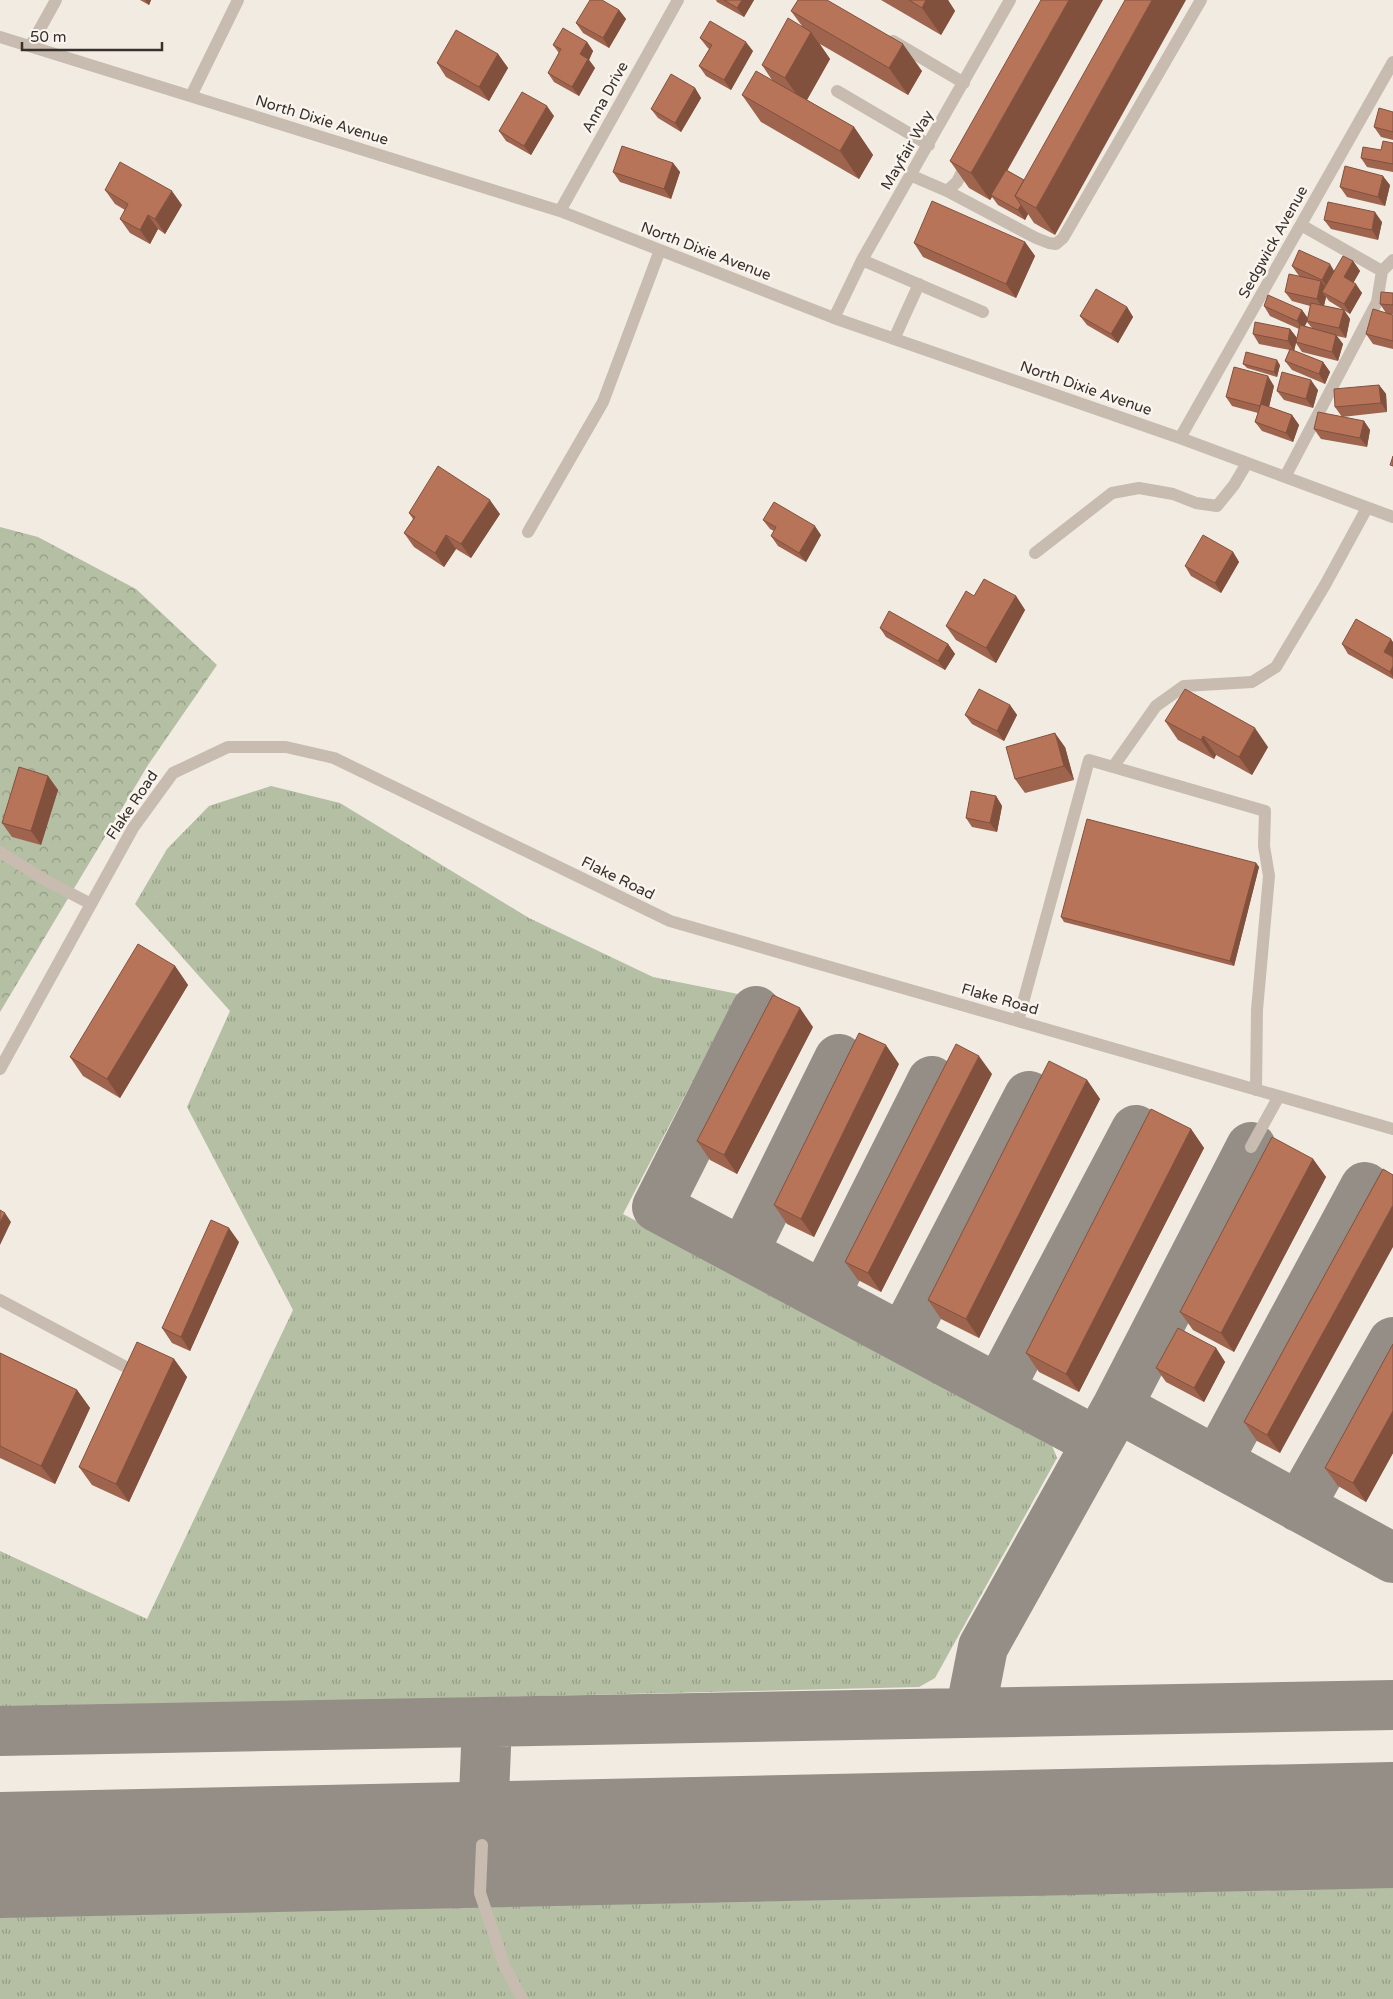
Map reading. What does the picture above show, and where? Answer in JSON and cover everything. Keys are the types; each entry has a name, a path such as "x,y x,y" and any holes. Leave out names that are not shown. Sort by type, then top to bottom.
{"street":[{"path":"31,45 56,0"},
{"path":"191,96 238,0"},
{"name":"Anna Drive","path":"560,211 678,0"},
{"name":"Mayfair Way","path":"834,318 862,260 1010,0"},
{"path":"910,175 947,191 1036,238 1049,244 1056,244 1063,238 1201,0"},
{"path":"878,33 964,83"},
{"name":"North Dixie Avenue","path":"0,37 31,45 560,211 834,318 1180,438 1393,517"},
{"name":"Sedgwick Avenue","path":"1180,438 1393,62"},
{"path":"837,91 929,145"},
{"path":"947,191 957,182 975,148"},
{"path":"1301,225 1382,271"},
{"path":"528,532 603,402 660,250"},
{"path":"862,260 983,312"},
{"path":"1285,477 1377,302 1382,271 1393,260"},
{"path":"894,339 919,284"},
{"path":"1035,553 1112,493 1139,488 1173,494 1196,504 1216,506 1234,485 1247,463"},
{"path":"1113,767 1156,706 1184,686 1252,682 1276,667 1325,585 1367,508"},
{"name":"Flake Road","path":"0,1069 133,828 173,773 228,747 286,747 334,758 670,921 1393,1129"},
{"path":"1018,1021 1089,760 1265,811 1264,846 1269,876 1257,1010 1256,1090"},
{"path":"0,852 45,880 91,904"},
{"path":"1251,1146 1279,1096"},
{"path":"0,1300 124,1366"},
{"path":"482,1845 480,1893 505,1966 522,1999"}],"green space":[{"path":"0,527 38,537 136,589 217,665 148,765 0,1012"},
{"path":"271,786 340,803 529,918 653,977 738,994 623,1214 1049,1438 1057,1458 935,1678 919,1687 0,1709 0,1551 147,1619 293,1310 187,1107 230,1011 135,904 167,849 209,806"},
{"path":"1393,1873 1393,1999 0,1999 0,1908"}],"building":[{"path":"590,0 602,0 619,10 603,38 576,23"},
{"path":"724,0 742,0 737,8"},
{"path":"798,0 827,0 903,44 889,68 791,11"},
{"path":"909,0 926,0 922,8"},
{"path":"1041,0 1069,0 971,173 950,161"},
{"path":"1125,0 1152,0 1036,208 1015,196"},
{"path":"788,18 811,32 785,78 762,65"},
{"path":"710,21 746,42 724,80 699,66 712,45 700,38"},
{"path":"563,28 587,42 580,54 588,59 572,87 548,73 561,49 553,45"},
{"path":"456,30 498,54 479,87 437,63"},
{"path":"756,71 854,127 840,151 742,95"},
{"path":"671,74 695,88 675,123 651,109"},
{"path":"522,92 547,106 524,146 499,131"},
{"path":"1379,108 1393,112 1393,132 1374,127"},
{"path":"1383,141 1393,143 1393,164 1361,158 1363,147 1381,150"},
{"path":"622,146 673,163 664,189 613,172"},
{"path":"120,162 172,191 155,219 148,215 140,230 120,219 128,204 105,190"},
{"path":"1345,166 1383,176 1378,197 1340,187"},
{"path":"1006,170 1024,180 1015,196 1021,205 1018,210 991,195"},
{"path":"932,201 1025,242 1006,284 914,243"},
{"path":"1328,202 1375,212 1372,230 1324,220"},
{"path":"1299,250 1330,264 1322,280 1292,266"},
{"path":"1343,256 1353,261 1344,277 1356,284 1344,304 1322,292"},
{"path":"1289,274 1321,281 1317,299 1285,292"},
{"path":"1096,289 1127,307 1111,334 1080,316"},
{"path":"1381,292 1393,293 1393,305 1380,304"},
{"path":"1268,295 1302,310 1297,321 1264,306"},
{"path":"1311,303 1344,310 1339,328 1307,321"},
{"path":"1373,309 1393,315 1393,341 1366,334"},
{"path":"1255,322 1290,329 1288,341 1253,334"},
{"path":"1300,325 1336,335 1332,352 1296,342"},
{"path":"1290,349 1323,362 1319,374 1285,361"},
{"path":"1246,352 1277,360 1274,372 1243,364"},
{"path":"1234,367 1268,376 1260,406 1226,397"},
{"path":"1282,372 1311,380 1306,399 1277,391"},
{"path":"1379,385 1381,403 1335,407 1334,389"},
{"path":"1261,404 1292,415 1286,433 1255,422"},
{"path":"1318,412 1364,421 1360,438 1314,429"},
{"path":"438,466 490,500 461,544 446,535 435,553 404,533 415,517 409,513"},
{"path":"774,502 815,526 799,553 771,536 776,527 763,520"},
{"path":"1203,535 1233,552 1215,583 1185,566"},
{"path":"984,579 1016,596 986,648 946,626 966,591 974,596"},
{"path":"889,611 948,644 938,661 880,628"},
{"path":"1356,619 1391,639 1384,652 1393,657 1393,666 1390,672 1342,644"},
{"path":"979,689 1010,705 997,731 965,715"},
{"path":"1185,689 1255,728 1239,757 1203,736 1201,740 1165,721"},
{"path":"1055,733 1064,766 1015,779 1006,747"},
{"path":"19,767 48,776 31,831 2,823"},
{"path":"971,791 996,796 990,823 966,818"},
{"path":"1087,819 1256,863 1230,961 1061,917"},
{"path":"138,944 175,966 107,1079 70,1057"},
{"path":"773,995 800,1008 724,1155 697,1141"},
{"path":"859,1033 886,1045 801,1219 774,1205"},
{"path":"956,1044 979,1056 868,1273 845,1262"},
{"path":"1049,1061 1087,1080 966,1319 928,1300"},
{"path":"1151,1109 1191,1129 1066,1374 1026,1353"},
{"path":"1272,1137 1313,1159 1221,1333 1180,1312"},
{"path":"1383,1169 1393,1175 1393,1205 1267,1435 1244,1422"},
{"path":"0,1210 5,1213 0,1222"},
{"path":"211,1220 229,1228 181,1337 162,1328"},
{"path":"1178,1328 1216,1348 1194,1388 1156,1368"},
{"path":"137,1342 174,1359 116,1484 79,1467"},
{"path":"1393,1344 1393,1411 1353,1483 1325,1468"},
{"path":"0,1353 77,1390 41,1466 0,1446"}],"taxiway":[{"path":"756,1011 657,1207 1097,1442"},
{"path":"743,1253 839,1059"},
{"path":"824,1296 932,1081"},
{"path":"903,1338 1029,1096"},
{"path":"999,1389 1136,1130"},
{"path":"970,1713 983,1647 1117,1407 1251,1147"},
{"path":"1217,1462 1365,1187"},
{"path":"1299,1507 1393,1342"},
{"path":"1117,1407 1393,1558"},
{"path":"0,1731 1393,1705"},
{"path":"482,1845 487,1723"}],"runway":[{"path":"0,1855 1393,1825"}]}
